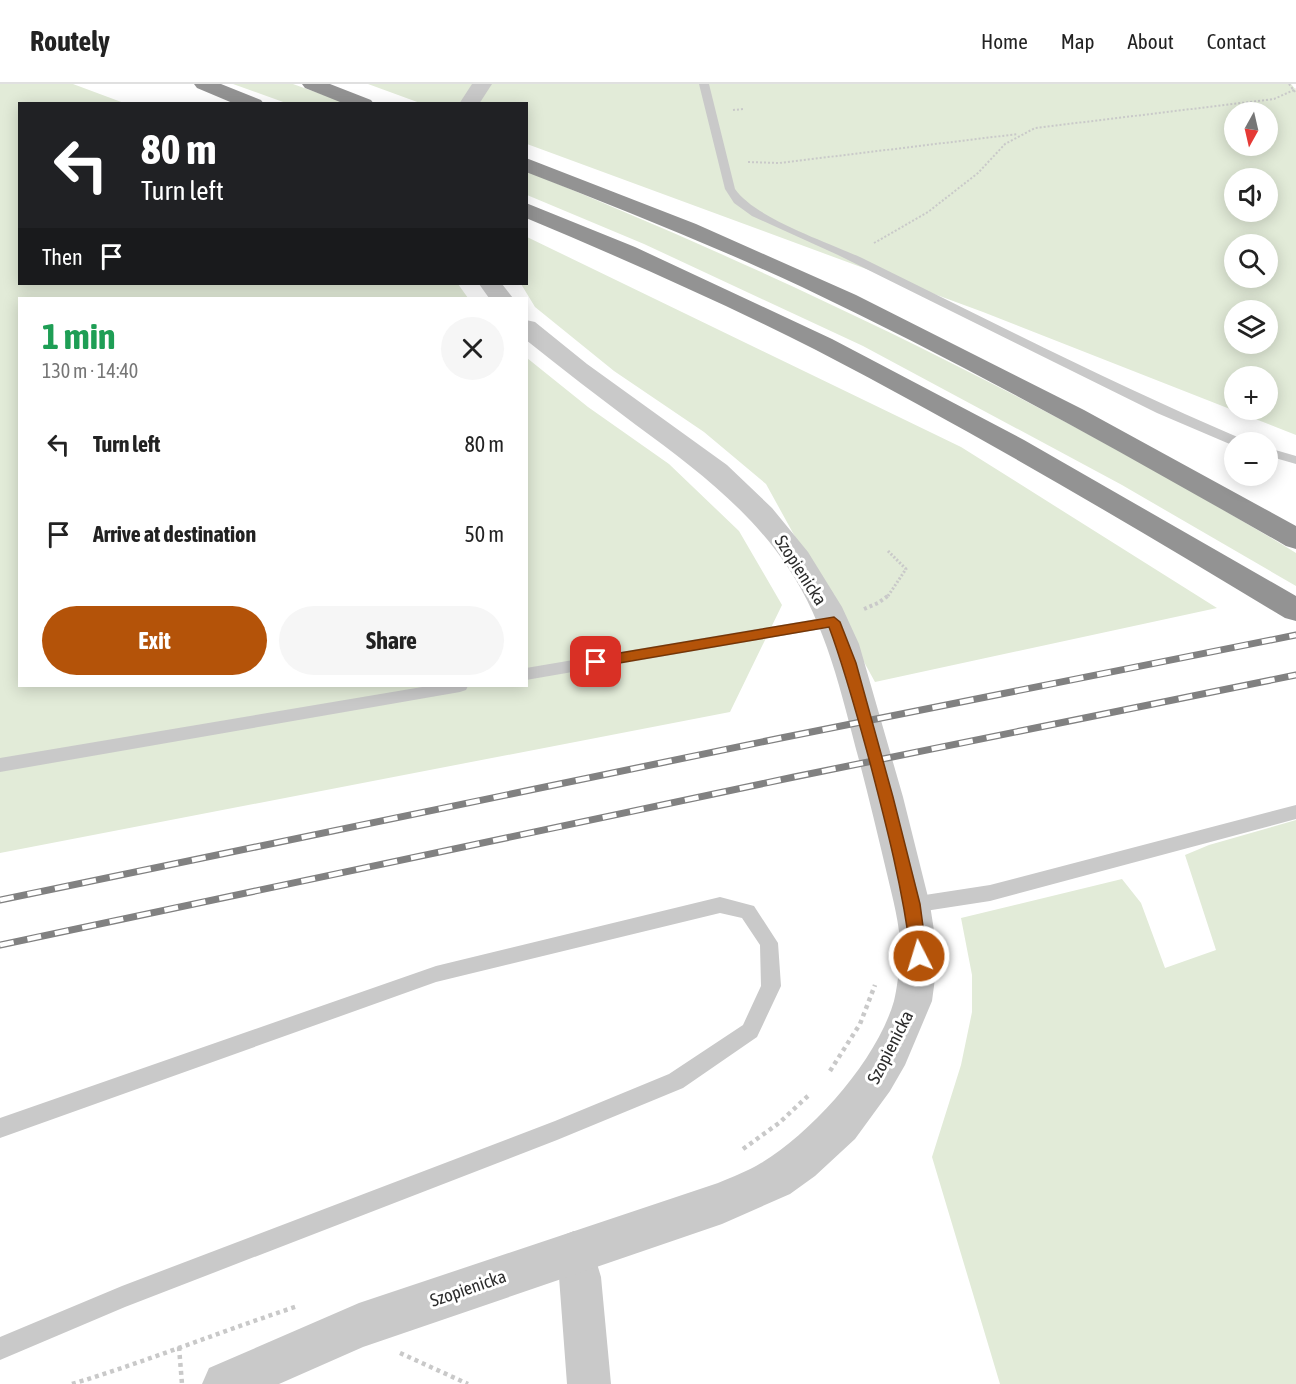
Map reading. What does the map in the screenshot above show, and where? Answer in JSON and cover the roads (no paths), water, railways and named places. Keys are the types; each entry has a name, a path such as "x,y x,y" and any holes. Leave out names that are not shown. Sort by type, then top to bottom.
{"highway":[{"path":"204,84 249,102"},
{"path":"312,84 359,102"},
{"path":"528,165 697,232 846,298 932,340 1119,438 1296,539"},
{"path":"528,211 735,301 898,382 1070,476 1296,610"}],"street":[{"path":"470,102 482,84"},
{"path":"491,285 500,297"},
{"name":"Szopienicka","path":"225,1384 359,1326 749,1193 775,1179 800,1161 840,1125 876,1078 891,1052 913,1001 919,956 912,904 857,691 843,644 832,618 798,560 780,535 743,495 693,452 578,369 528,329"},
{"path":"574,1252 580,1277 589,1384"}],"lane":[{"path":"704,84 730,189 738,201 756,214 1172,415 1224,437"},
{"path":"1278,455 1296,460"},
{"path":"528,674 832,618"},
{"path":"0,765 454,687"},
{"path":"912,904 990,893 1296,812"},
{"path":"0,1128 436,974 720,905 748,912 769,943 771,986 750,1031 676,1081 557,1130 122,1297 0,1349"}],"railway":[{"path":"0,900 781,738 1296,635"},
{"path":"0,945 794,777 1296,675"}]}
